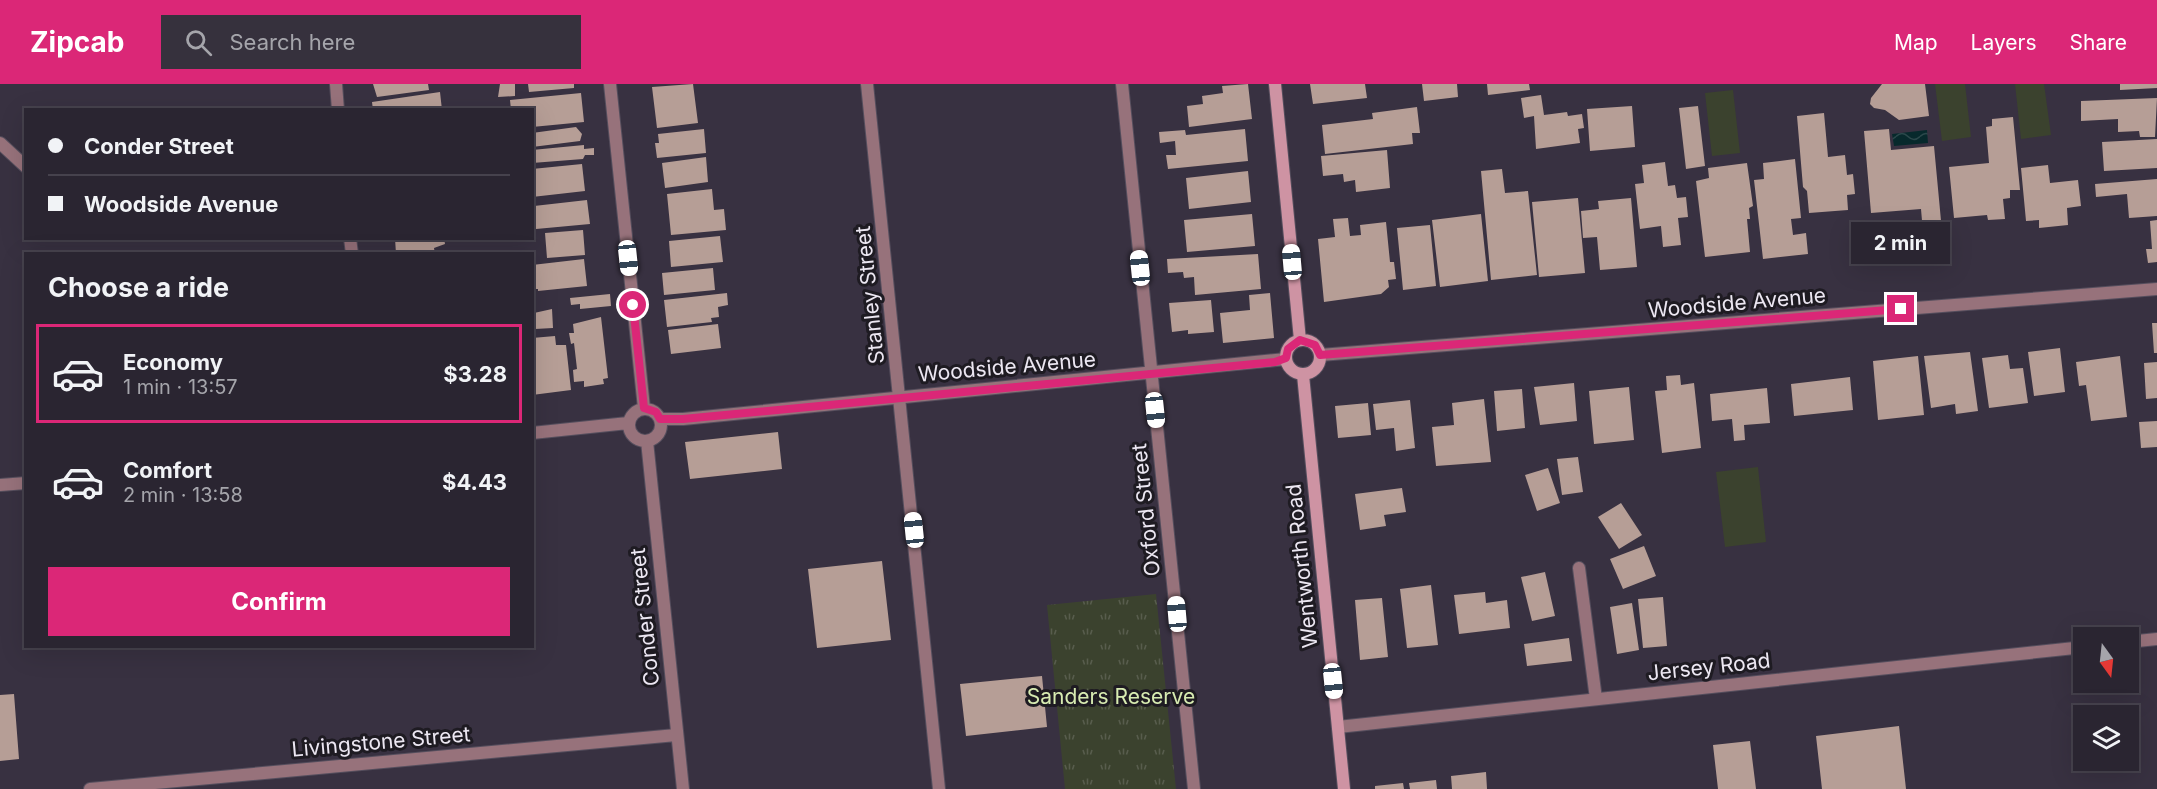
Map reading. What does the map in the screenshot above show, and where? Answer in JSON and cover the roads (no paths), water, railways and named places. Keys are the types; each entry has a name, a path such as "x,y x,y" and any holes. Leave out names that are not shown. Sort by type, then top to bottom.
{"street":[{"path":"336,84 338,108"},
{"path":"610,84 644,408"},
{"name":"Stanley Street","path":"867,84 939,789"},
{"name":"Oxford Street","path":"1122,84 1194,789"},
{"path":"1275,84 1300,340"},
{"path":"0,143 24,165"},
{"name":"Woodside Avenue","path":"1320,355 2157,289"},
{"path":"1300,340 1315,345 1320,355 1314,371 1303,375 1289,368 1286,358 1288,349 1300,340"},
{"name":"Woodside Avenue","path":"660,419 683,419 900,396 1151,374 1286,358"},
{"name":"Wentworth Road","path":"1303,375 1344,789"},
{"path":"644,408 656,412 660,419 658,433 647,441 633,436 628,423 633,413 644,408"},
{"path":"534,433 628,423"},
{"name":"Conder Street","path":"647,441 683,789"},
{"path":"0,486 24,483"},
{"path":"1579,568 1596,699"},
{"path":"2139,641 2157,639"},
{"name":"Jersey Road","path":"1338,727 2073,647"},
{"name":"Livingstone Street","path":"90,789 676,735"}],"water":[{"path":"1927,130 1928,143 1894,146 1892,134"}],"park label":[{"name":"Sanders Reserve","path":"1111,697"}]}
